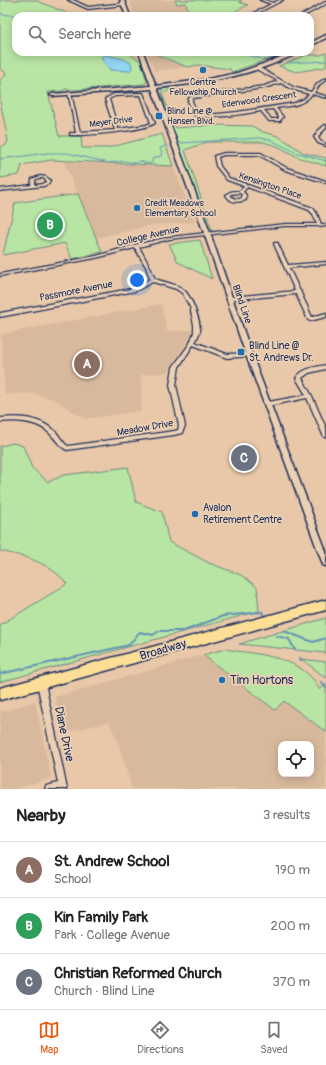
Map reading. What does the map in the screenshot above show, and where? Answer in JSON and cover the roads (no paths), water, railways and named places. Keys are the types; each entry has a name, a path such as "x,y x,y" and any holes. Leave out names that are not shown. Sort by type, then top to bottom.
{"main road":[{"name":"Broadway","path":"0,694 326,605"}],"street":[{"path":"70,0 88,8 123,2 127,12"},
{"path":"262,0 274,4"},
{"path":"258,12 281,0"},
{"path":"309,12 326,3"},
{"path":"314,43 326,36"},
{"name":"Blind Line","path":"142,56 207,233 249,355 326,562"},
{"path":"52,95 222,79 259,69 288,56"},
{"path":"259,69 292,88 326,97"},
{"name":"Edenwood Crescent","path":"280,82 264,87 190,99 195,114 197,115 232,114 262,110 303,102 320,82 326,79"},
{"path":"69,93 78,134"},
{"name":"Meyer Drive","path":"71,134 117,131 151,125 153,123 142,94 114,95 107,99 117,131"},
{"path":"262,110 270,120 279,120 281,117 274,108"},
{"path":"326,126 316,137 319,142 326,145"},
{"name":"Kensington Place","path":"320,226 311,208 246,186 225,177 218,166 216,156 224,154 260,154 286,169 326,182"},
{"path":"0,190 33,186"},
{"path":"240,192 246,186"},
{"name":"College Avenue","path":"0,274 73,262 170,238 285,225 326,225"},
{"path":"276,244 310,318 326,315"},
{"path":"136,246 148,267 153,280"},
{"path":"287,267 326,263"},
{"name":"Passmore Avenue","path":"0,315 136,289 153,280"},
{"name":"Meadow Drive","path":"0,420 17,418 35,422 45,427 55,435 67,448 180,431 182,426 173,385 176,366 192,343 197,332 197,325 187,295 178,288 153,280"},
{"path":"230,299 299,292"},
{"path":"192,343 227,356 249,355"},
{"path":"325,431 299,378 301,374 326,368"},
{"path":"268,404 309,396"},
{"name":"Diane Drive","path":"41,683 62,787"},
{"path":"49,789 62,787"}],"water":[{"path":"110,56 124,59 131,63 132,68 130,71 110,70 101,57"}],"waterway":[{"path":"0,14 12,15"},
{"path":"251,56 269,61"},
{"path":"287,63 326,61"},
{"path":"180,143 259,138 271,140 295,152 326,161"},
{"path":"0,159 48,153 67,153 109,163 124,161 135,163 140,161 149,164 152,162 153,158 161,156 162,153 160,148 167,146"},
{"path":"0,674 129,645 140,632 153,635 159,631 184,631 223,616 262,612 264,616"},
{"path":"284,631 313,642 326,638"},
{"path":"277,636 289,639 295,650"},
{"path":"321,682 326,688"}],"place":[{"name":"Centre Fellowship Church","path":"203,70"},
{"name":"Blind Line @ Hansen Blvd.","path":"159,116"},
{"name":"Credit Meadows Elementary School","path":"137,208"},
{"name":"Kin Family Park","path":"50,225"},
{"name":"Blind Line @ St. Andrews Dr.","path":"241,352"},
{"name":"St. Andrew School","path":"87,364"},
{"name":"Christian Reformed Church","path":"244,458"},
{"name":"Avalon Retirement Centre","path":"195,514"},
{"name":"Tim Hortons","path":"222,680"}]}
